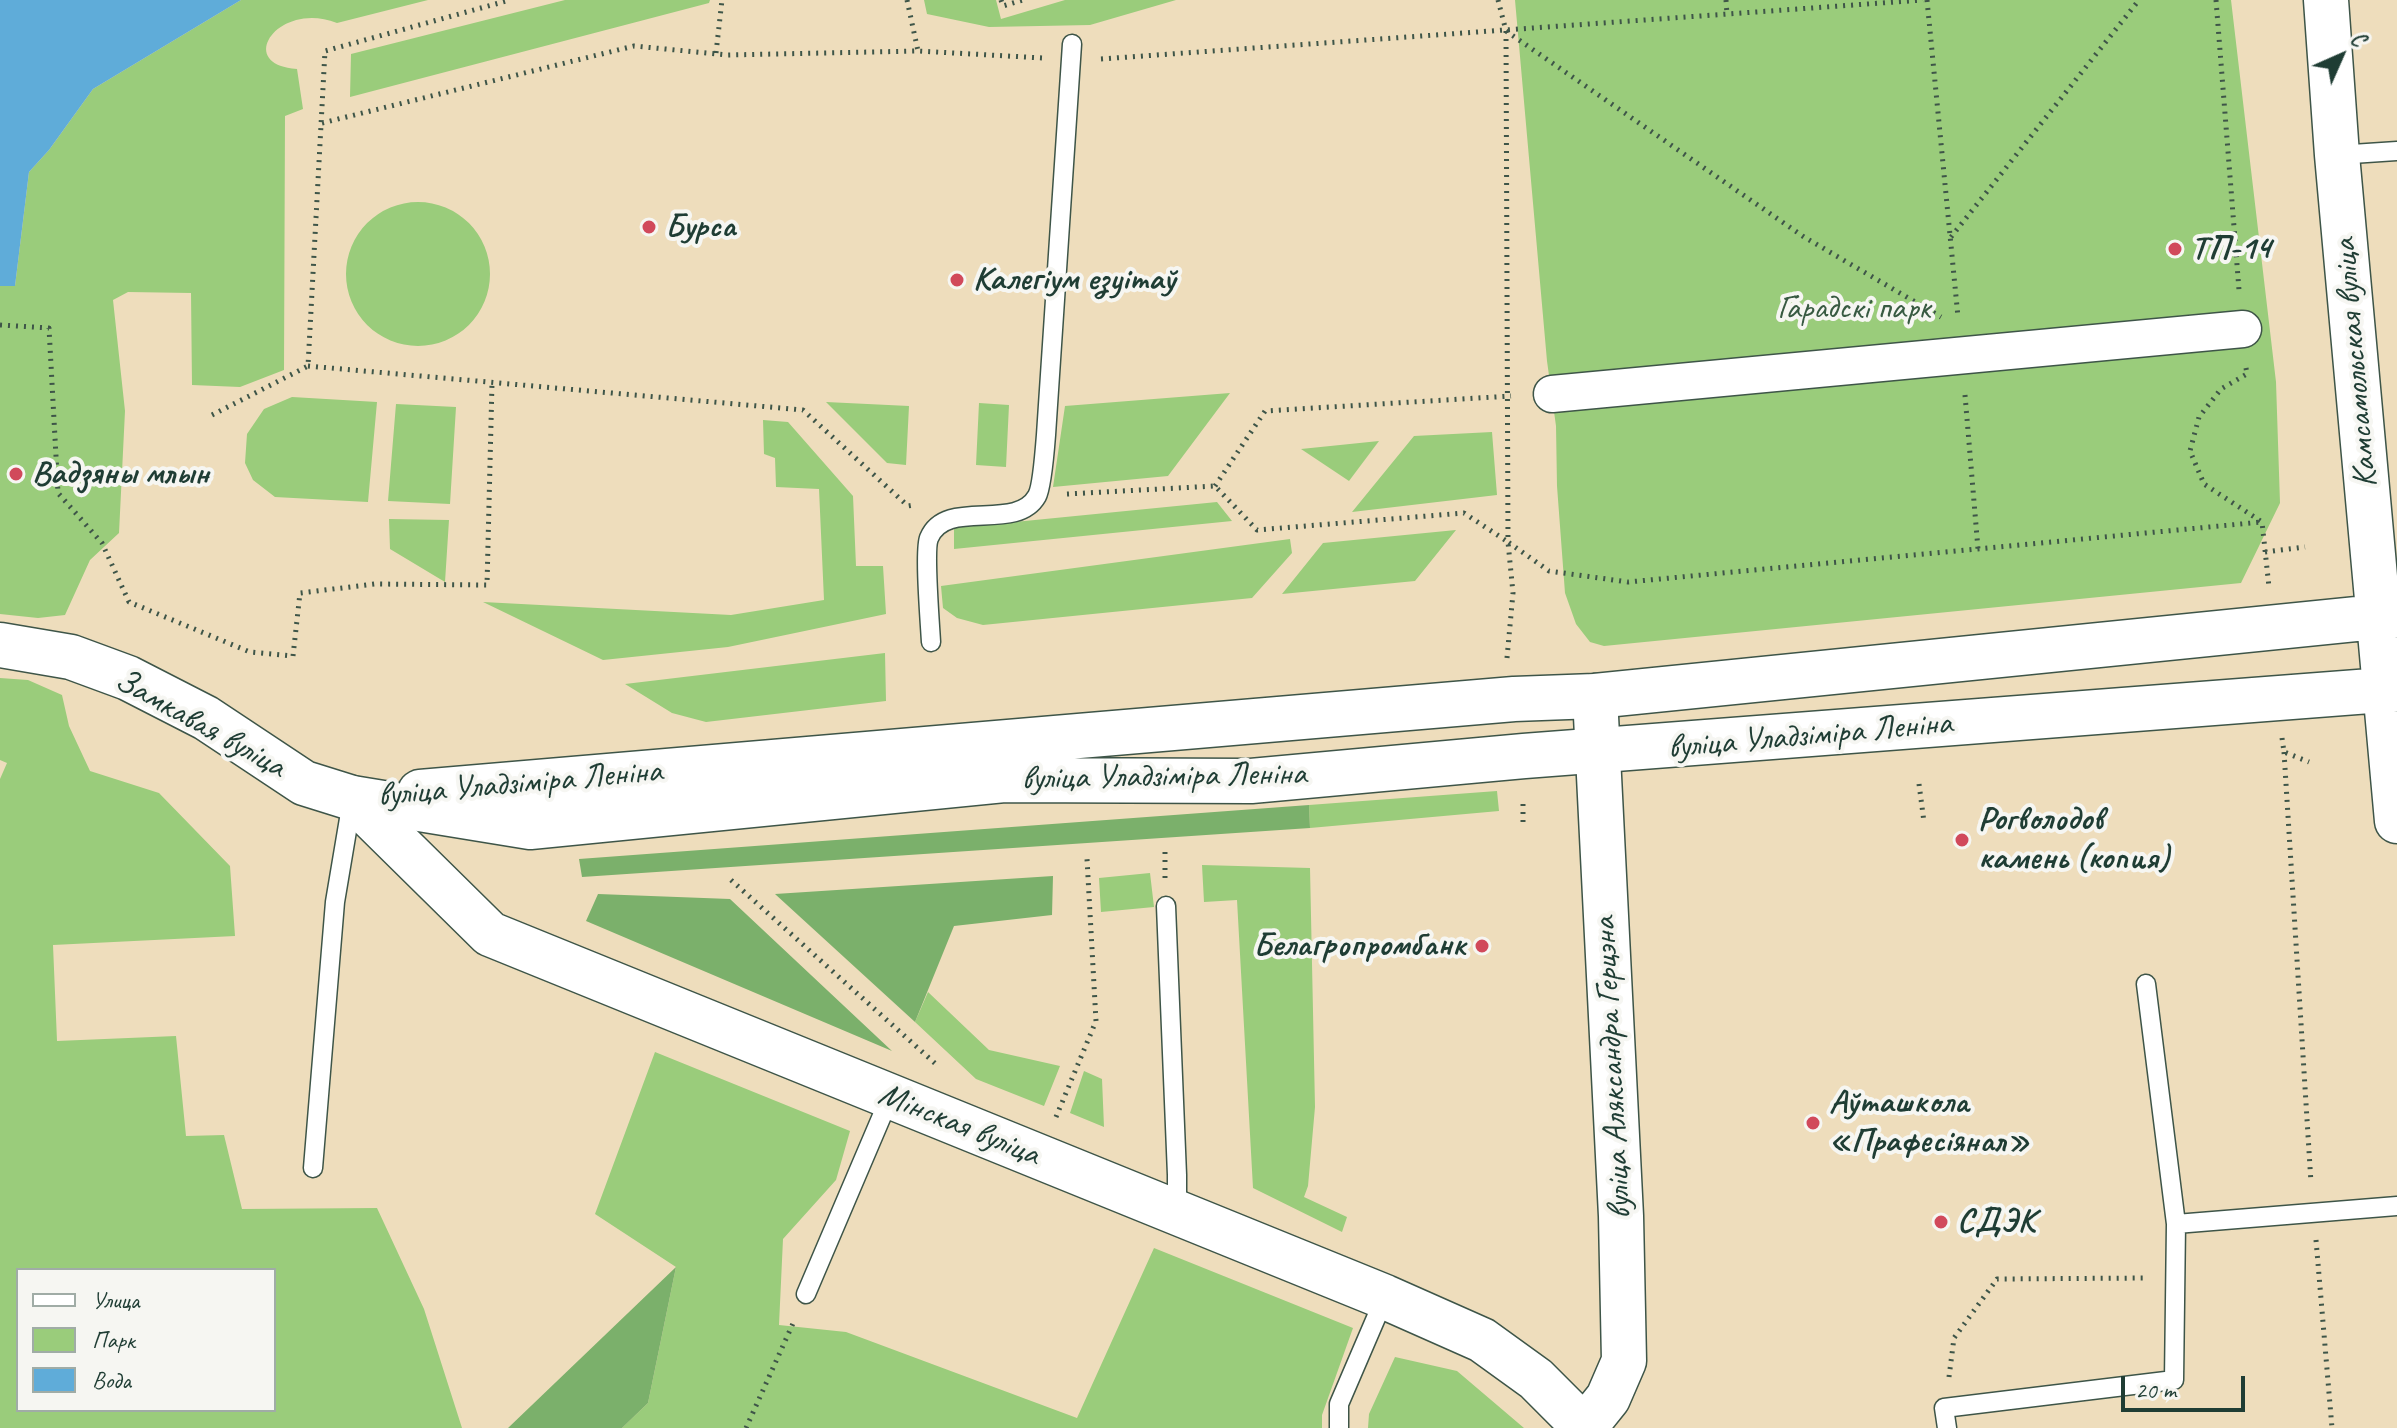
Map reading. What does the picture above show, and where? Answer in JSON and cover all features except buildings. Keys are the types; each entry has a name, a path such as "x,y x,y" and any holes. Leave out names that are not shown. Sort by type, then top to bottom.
{"main road":[{"name":"Камсамольская вуліца","path":"2326,0 2337,155 2388,616 2397,821"},
{"name":"вуліца Уладзіміра Леніна","path":"352,798 1514,699 1595,696 2388,616"},
{"name":"Замкавая вуліца","path":"0,645 71,657 128,678 206,718 304,783 352,798"},
{"name":"вуліца Уладзіміра Леніна","path":"352,798 530,827 1004,780 1251,781 1524,756 2391,690"},
{"name":"вуліца Аляксандра Герцэна","path":"1584,1428 1608,1398 1624,1361 1621,1216 1595,696"},
{"name":"Мінская вуліца","path":"352,798 490,934 1385,1297 1482,1340 1536,1379 1584,1428"}],"street":[{"path":"1552,394 1961,341 2243,329"}],"lane":[{"path":"931,642 927,541 936,526 951,520 1020,511 1037,496 1046,435 1071,52"},
{"path":"2337,155 2397,151"},
{"path":"313,1168 335,902 352,798"},
{"path":"1166,906 1177,1214"},
{"path":"1947,1428 1944,1408 2174,1380 2176,1224 2146,984"},
{"path":"806,1294 890,1097"},
{"path":"2176,1224 2397,1206"},
{"path":"1339,1428 1339,1404 1385,1297"}],"path":[{"path":"308,366 325,51 510,0"},
{"path":"716,53 722,0"},
{"path":"907,0 918,51"},
{"path":"1001,0 1003,6 1023,0"},
{"path":"1498,0 1506,31 1508,542 1513,593 1506,662"},
{"path":"1726,0 1727,15"},
{"path":"322,123 634,46 716,53 1071,52 1103,59 1925,0 1961,341 1978,549"},
{"path":"1950,238 2139,0"},
{"path":"1506,31 1804,237 1961,341"},
{"path":"0,325 49,328 58,493 102,543 129,602 250,652 293,656 300,593 375,584 487,585 492,383"},
{"path":"212,415 308,366 803,410 908,506 922,505"},
{"path":"1215,486 1265,411 1552,394"},
{"path":"1037,496 1215,486 1257,530 1464,513 1549,571 1628,582 2262,522"},
{"path":"2265,552 2305,547"},
{"path":"2282,737 2313,1211 2332,1428"},
{"path":"2284,752 2309,762"},
{"path":"1919,784 1924,822"},
{"path":"1052,1125 1096,1021 1087,859"},
{"path":"731,880 941,1069"},
{"path":"1944,1408 1954,1338 1997,1279 2175,1278"},
{"path":"746,1428 806,1294"}],"green space":[{"path":"241,0 428,0 337,23 316,18 297,20 282,26 271,36 266,47 268,57 278,65 297,69 303,109 285,116 284,370 240,387 192,385 191,293 128,292 113,300 125,411 119,533 90,560 65,615 38,618 0,614 0,286 15,286 29,172 49,150 93,89"},
{"path":"565,0 710,0 709,3 350,97 351,54"},
{"path":"924,0 996,0 1001,19 1065,0 1176,0 1090,25 989,27 927,14"},
{"name":"Гарадскі парк","path":"1515,0 2231,0 2276,382 2280,503 2241,583 1604,646 1590,642 1576,624 1565,593 1556,426 1547,361"},
{"path":"418,202 445,208 469,223 484,247 490,274 484,301 469,325 445,340 418,346 391,340 367,325 352,301 346,274 352,247 367,223 391,208"},
{"path":"1230,393 1168,476 1053,487 1065,406"},
{"path":"292,397 377,402 368,502 275,497 253,480 245,463 247,434 264,409"},
{"path":"826,402 909,406 906,465 887,463"},
{"path":"979,403 1009,405 1006,467 976,465"},
{"path":"396,404 456,407 450,504 388,501"},
{"path":"763,420 788,422 853,496 856,566 883,566 886,614 728,647 603,660 483,602 731,615 824,600 819,489 776,487 775,458 764,454"},
{"path":"1492,432 1497,495 1352,512 1414,436"},
{"path":"1379,441 1349,481 1301,449"},
{"path":"1217,502 1232,521 954,549 954,528"},
{"path":"389,519 449,520 445,582 390,549"},
{"path":"1456,530 1415,581 1282,594 1323,543"},
{"path":"1290,539 1292,553 1252,598 983,625 957,618 943,608 941,586"},
{"path":"885,653 886,701 706,722 672,713 625,684"},
{"path":"0,678 28,680 62,695 69,726 90,771 159,793 230,866 235,936 53,945 57,1041 176,1036 186,1136 224,1135 242,1209 377,1208 424,1309 462,1428 0,1428 0,779 7,763 0,760"},
{"path":"1497,791 1499,811 1310,828 1309,805"},
{"path":"1309,805 1310,828 582,877 579,859"},
{"path":"1202,865 1310,868 1315,1107 1308,1186 1304,1197 1347,1217 1342,1232 1253,1188 1237,900 1204,902"},
{"path":"1150,873 1154,907 1101,912 1099,878"},
{"path":"1053,876 1052,915 954,926 915,1022 775,894"},
{"path":"598,894 730,899 892,1051 586,921"},
{"path":"928,992 989,1050 1060,1066 1044,1106 976,1079 915,1022"},
{"path":"655,1052 850,1131 836,1180 783,1239 779,1325 846,1332 1077,1418 1154,1248 1353,1328 1322,1415 1322,1428 622,1428 648,1403 676,1267 595,1214"},
{"path":"1084,1071 1102,1079 1104,1127 1070,1113"},
{"path":"676,1267 648,1403 622,1428 508,1428"},
{"path":"1395,1357 1457,1371 1524,1428 1368,1428 1369,1414"}],"water":[{"path":"0,0 241,0 93,89 49,150 29,172 15,286 0,286"}],"place":[{"name":"Бурса","path":"649,227"},
{"name":"ТП-14","path":"2175,249"},
{"name":"Калегіум езуітаў","path":"957,280"},
{"name":"Вадзяны млын","path":"16,474"},
{"name":"Рогволодов камень (копия)","path":"1962,840"},
{"name":"Белагропромбанк","path":"1482,946"},
{"name":"Аўташкола «Прафесіянал»","path":"1813,1123"},
{"name":"СДЭК","path":"1941,1222"}]}
